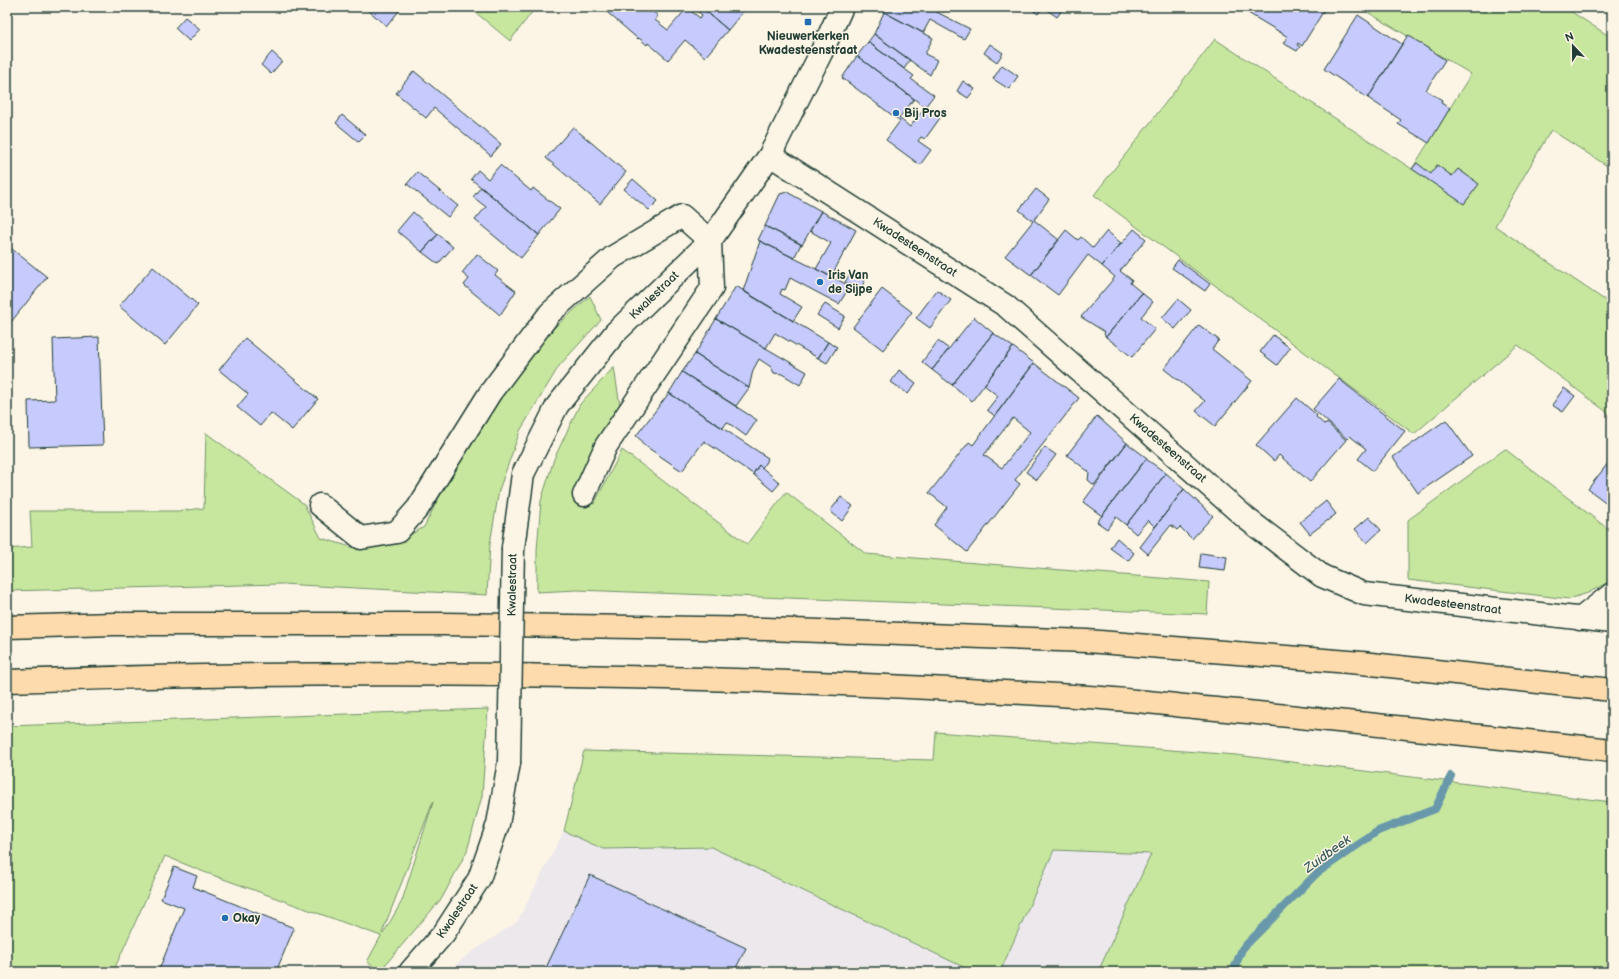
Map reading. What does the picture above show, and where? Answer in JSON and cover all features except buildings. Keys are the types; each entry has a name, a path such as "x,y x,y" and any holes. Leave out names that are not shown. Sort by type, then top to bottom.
{"highway":[{"path":"7,627 114,624 444,624 774,630 1087,641 1362,663 1612,690"},
{"path":"7,681 110,678 428,675 759,680 1092,697 1350,721 1612,750"}],"street":[{"name":"Kwalestraat","path":"410,972 444,933 479,879 498,824 509,763 513,548 523,474 557,406 615,333 710,241 770,155 821,54 842,7"},
{"name":"Kwadesteenstraat","path":"770,155 1006,306 1247,519 1322,576 1364,594 1612,622"},
{"path":"320,504 361,538 396,532 418,508 490,393 550,313 575,289 613,257 682,216 710,241 712,288 606,446 584,495"},
{"path":"1580,619 1612,594"}],"shaded area":[{"path":"564,831 603,849 711,847 974,972 450,972 463,958 517,922"},
{"path":"1054,850 1151,854 1098,972 1000,972"}],"green space":[{"path":"469,7 536,7 510,41"},
{"path":"1359,7 1564,7 1612,38 1612,169 1551,130 1495,226 1612,305 1612,416 1518,345 1414,434 1094,195 1215,39 1412,169 1471,74"},
{"path":"590,296 601,320 559,366 520,431 499,490 490,544 487,595 281,584 7,591 7,549 32,547 30,511 179,511 204,508 206,433 304,504 321,538 358,549 397,542 424,527 439,497 506,383 546,335"},
{"path":"614,367 620,406 572,495 594,504 622,450 747,544 786,492 866,554 1209,582 1207,614 577,590 537,592 537,550 541,501 554,459 580,404"},
{"path":"1505,449 1612,532 1612,580 1588,593 1569,599 1408,580 1408,520"},
{"path":"488,709 482,796 467,851 442,898 380,971 367,962 381,936 204,872 165,856 113,972 7,972 7,726","holes":["433,802 402,901 383,934 382,933"]},
{"path":"936,732 1236,755 1612,802 1612,972 1098,972 1151,854 1054,850 1000,972 974,972 711,847 603,849 564,831 584,751 934,760"}],"waterway":[{"name":"Zuidbeek","path":"1233,972 1242,949 1317,873 1378,831 1435,809 1451,776"}],"place":[{"name":"Nieuwerkerken Kwadesteenstraat","path":"808,22"},
{"name":"Bij Pros","path":"896,113"},
{"name":"Iris Van de Sijpe","path":"820,282"},
{"name":"Okay","path":"225,918"}]}
